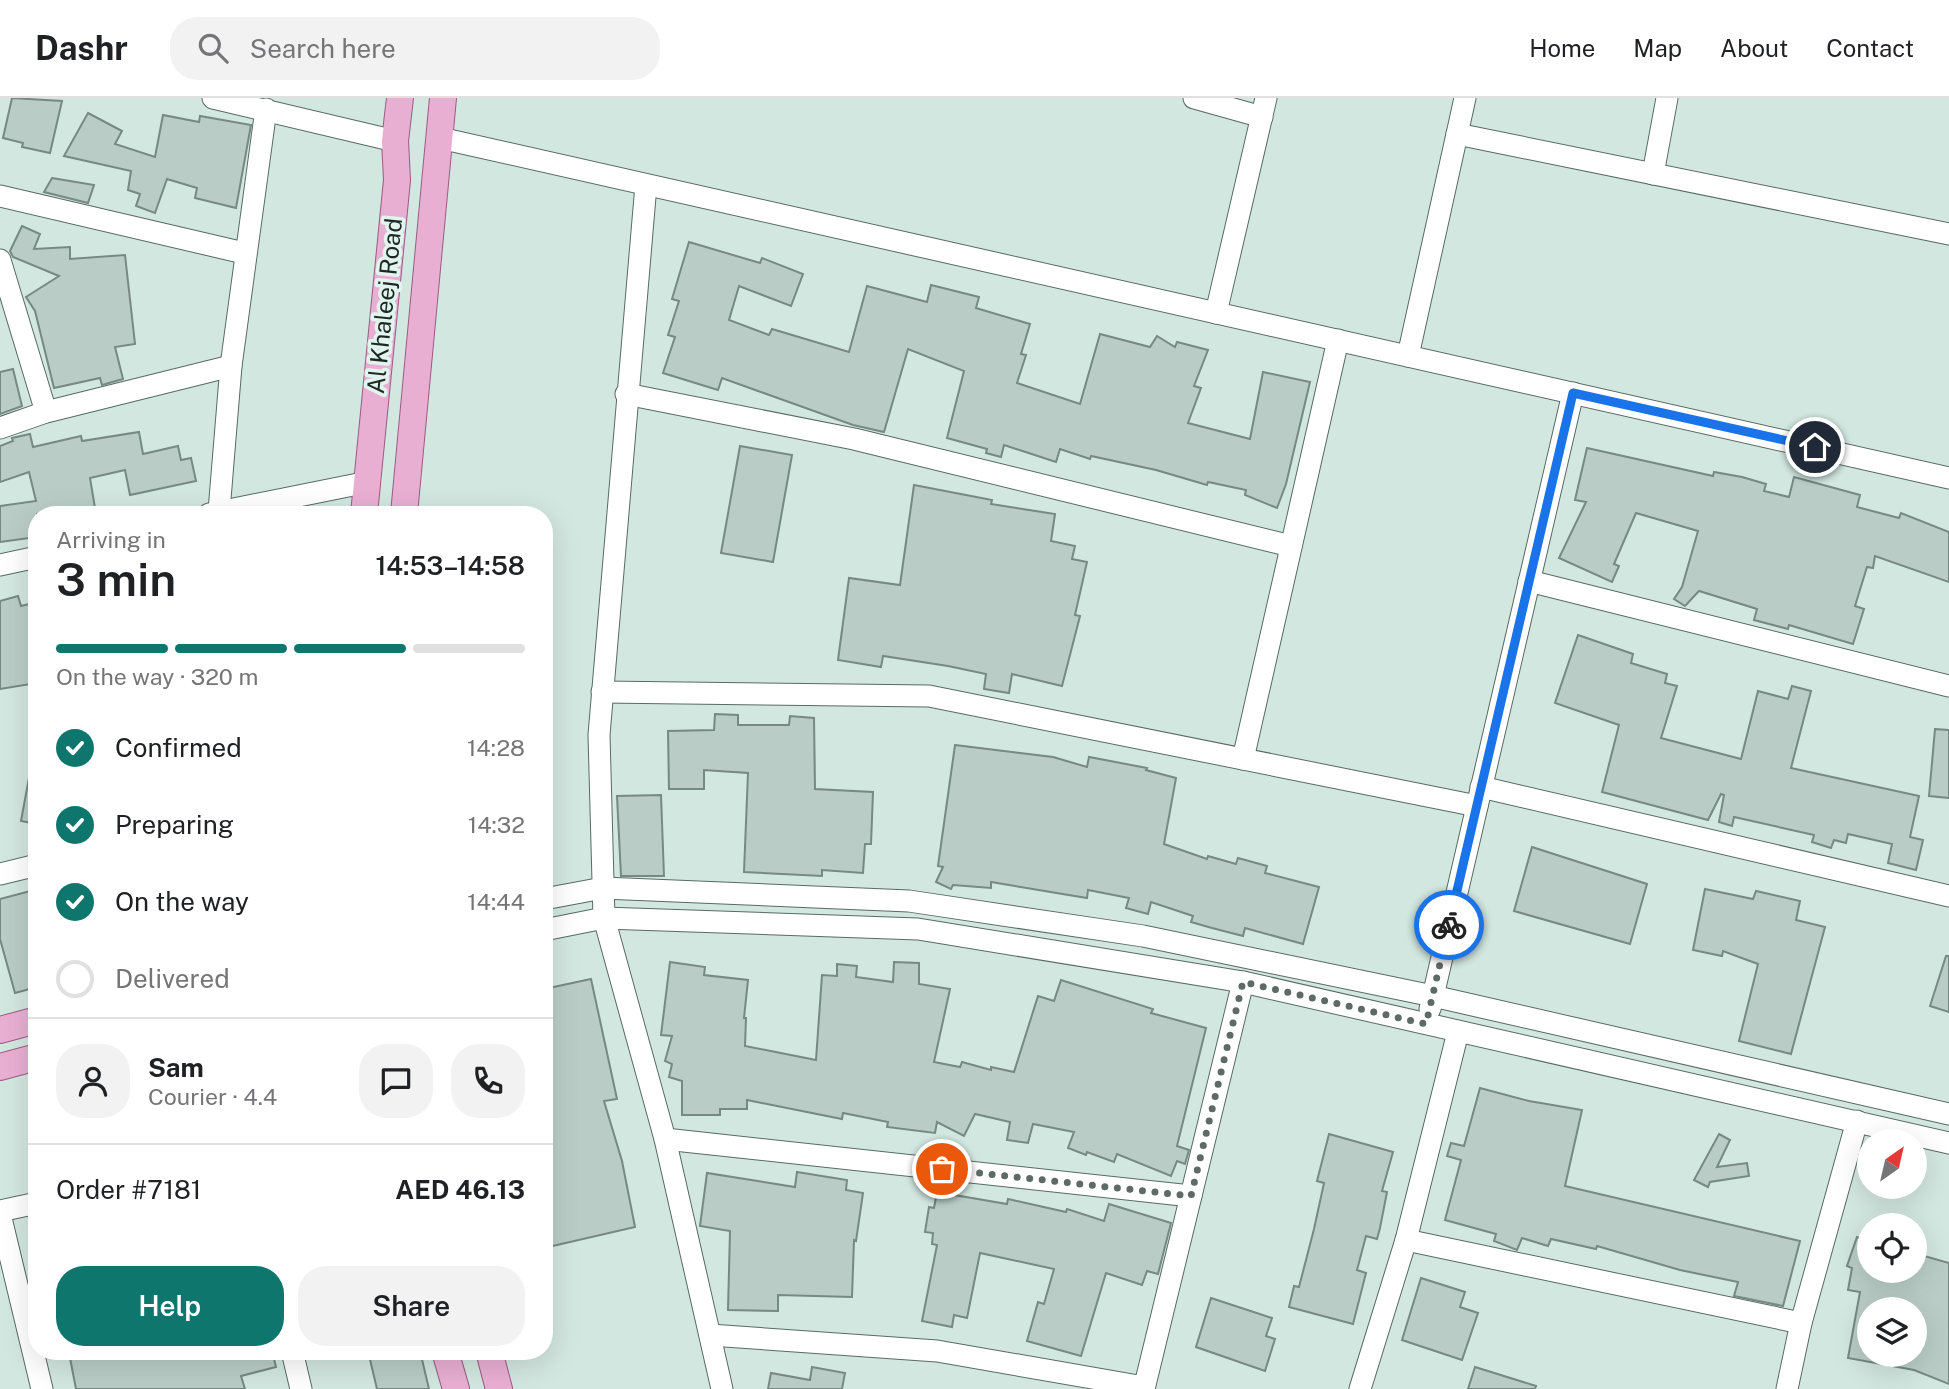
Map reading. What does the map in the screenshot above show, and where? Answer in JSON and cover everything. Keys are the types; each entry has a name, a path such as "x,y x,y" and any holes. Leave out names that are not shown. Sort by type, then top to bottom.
{"main road":[{"name":"Al Khaleej Road","path":"365,506 397,180 395,141 400,98"},
{"name":"Al Khaleej Road","path":"405,506 443,98"},
{"path":"0,1030 28,1022"},
{"path":"0,1067 28,1060"},
{"path":"448,1360 456,1389"},
{"path":"491,1360 499,1389"}],"street":[{"path":"213,98 395,141"},
{"path":"1194,98 1264,107 1216,313"},
{"path":"1408,356 1465,98"},
{"path":"1653,174 1667,98"},
{"path":"214,506 244,253 266,109"},
{"path":"1457,134 1949,234"},
{"path":"440,138 1949,478"},
{"path":"646,185 626,394 599,735 604,918 665,1139 722,1389"},
{"path":"0,196 244,253"},
{"path":"0,260 46,412"},
{"path":"1243,759 1338,340"},
{"path":"0,428 46,412 231,366"},
{"path":"1426,1024 1573,393"},
{"path":"626,394 854,439 1291,545"},
{"path":"248,506 368,482"},
{"path":"0,565 28,559"},
{"path":"1529,581 1949,686"},
{"path":"602,692 929,696 1243,759 1479,797 1949,897"},
{"path":"0,874 28,867"},
{"path":"553,897 603,888 909,901 1143,936 1433,996 1949,1114"},
{"path":"553,928 604,918 918,929 1243,982 1949,1143"},
{"path":"710,1335 937,1352 1144,1388 1243,982"},
{"path":"1360,1389 1405,1240 1458,1032"},
{"path":"1787,1389 1801,1323 1857,1121"},
{"path":"665,1139 1191,1196"},
{"path":"28,1205 0,1212 28,1320"},
{"path":"1405,1240 1801,1323"},
{"path":"37,1360 42,1389"},
{"path":"294,1360 300,1389"}],"building":[{"path":"12,98 62,101 50,153 22,147 23,143 3,138"},
{"path":"88,113 122,131 115,144 155,157 163,115 199,122 200,116 251,125 236,208 195,198 197,188 167,179 155,213 136,206 140,194 128,190 131,171 64,156"},
{"path":"52,178 94,185 88,203 44,192"},
{"path":"22,226 40,234 34,249 70,247 70,259 125,255 135,344 115,347 123,379 102,385 100,378 54,388 35,311 26,297 59,276 13,257 10,251"},
{"path":"689,242 760,263 762,258 803,274 791,306 739,286 729,320 769,335 772,329 849,352 867,286 927,302 931,285 979,297 976,308 1030,324 1021,354 1026,355 1017,383 1080,404 1100,334 1150,347 1157,336 1175,347 1177,342 1208,350 1194,386 1201,388 1188,423 1250,439 1263,372 1310,382 1286,484 1277,508 1245,495 1246,490 1208,482 1207,485 1156,470 1091,456 1090,459 1060,449 1056,462 1004,445 1001,457 986,453 987,449 947,438 964,371 908,349 884,432 853,425 722,378 718,390 663,373 675,337 668,335 679,301 672,299"},
{"path":"13,369 22,406 0,414 0,372"},
{"path":"139,432 143,454 178,446 181,460 191,458 196,481 130,495 125,470 90,478 95,506 28,506 28,538 0,542 0,506 36,501 29,472 0,482 0,446 13,441 12,438 30,434 33,447 81,436 82,441"},
{"path":"740,446 792,455 773,562 721,553"},
{"path":"1587,448 1713,476 1714,472 1742,477 1766,484 1764,491 1789,497 1794,477 1860,495 1857,507 1899,518 1901,513 1949,532 1949,582 1875,556 1873,568 1867,567 1855,606 1864,609 1853,644 1789,625 1788,629 1754,620 1757,609 1699,591 1685,606 1674,599 1682,587 1698,531 1636,513 1614,564 1619,566 1612,582 1559,558 1586,502 1575,500"},
{"path":"914,485 992,500 991,504 1055,514 1051,541 1075,546 1072,559 1087,562 1075,615 1080,616 1062,686 1012,674 1009,693 984,689 986,674 948,666 883,656 881,667 838,660 849,578 900,585"},
{"path":"18,596 21,606 28,604 28,684 0,689 0,601"},
{"path":"1578,635 1633,654 1631,663 1667,674 1665,683 1677,686 1661,738 1741,759 1758,691 1788,699 1792,686 1811,691 1791,768 1919,796 1910,837 1923,840 1916,870 1888,863 1892,844 1848,834 1846,843 1834,840 1831,848 1812,842 1814,835 1734,817 1732,826 1719,822 1724,795 1721,794 1708,820 1602,792 1619,725 1555,703"},
{"path":"715,714 738,715 738,725 789,725 790,716 814,718 815,789 873,792 871,844 865,844 863,873 822,870 822,876 744,872 748,773 704,770 704,789 669,789 668,731 714,730"},
{"path":"1935,729 1949,730 1949,798 1929,796"},
{"path":"955,745 1053,757 1087,767 1089,757 1147,768 1146,770 1176,778 1164,844 1207,859 1208,856 1236,864 1238,858 1267,866 1265,873 1319,887 1303,944 1245,928 1243,936 1212,928 1191,922 1193,916 1151,902 1148,914 1126,908 1129,898 1088,890 1087,898 991,882 991,888 953,885 951,889 936,882 943,867 938,866"},
{"path":"28,783 28,822 21,821"},
{"path":"661,795 664,876 621,876 617,796"},
{"path":"1532,847 1647,884 1630,944 1514,911"},
{"path":"1705,889 1753,899 1756,891 1800,901 1796,920 1825,927 1791,1054 1739,1041 1758,964 1723,951 1722,956 1693,950"},
{"path":"28,892 28,989 15,993 0,939 0,899"},
{"path":"1946,956 1949,956 1949,1012 1930,1006"},
{"path":"670,962 705,967 704,975 748,980 744,1018 745,1046 816,1060 822,975 837,976 837,964 857,966 856,977 893,982 894,962 919,963 919,984 950,989 934,1062 960,1067 962,1062 991,1070 991,1067 1014,1072 1038,996 1054,1001 1061,980 1153,1009 1151,1013 1206,1028 1177,1146 1189,1150 1185,1164 1177,1161 1171,1176 1117,1154 1114,1162 1087,1152 1086,1155 1068,1148 1074,1132 1033,1124 1028,1143 1007,1140 1010,1122 975,1114 964,1136 937,1122 935,1133 887,1127 888,1122 843,1113 842,1119 747,1100 747,1109 720,1109 720,1115 682,1115 682,1081 669,1077 672,1064 665,1061 672,1036 661,1035"},
{"path":"591,979 617,1099 604,1101 622,1161 635,1227 553,1246 553,987"},
{"path":"1480,1088 1529,1101 1582,1110 1565,1186 1800,1241 1783,1306 1734,1296 1738,1282 1680,1270 1597,1246 1596,1249 1551,1239 1548,1246 1522,1238 1517,1250 1494,1241 1496,1234 1445,1220 1461,1160 1447,1156 1451,1143 1464,1146"},
{"path":"1329,1134 1393,1152 1382,1191 1387,1192 1377,1239 1366,1236 1357,1270 1366,1273 1353,1324 1289,1307 1294,1286 1299,1287 1314,1229 1324,1183 1317,1181"},
{"path":"1719,1134 1730,1140 1717,1167 1747,1163 1749,1176 1710,1182 1708,1187 1694,1180"},
{"path":"797,1172 847,1180 846,1190 863,1193 856,1241 854,1240 852,1297 778,1295 778,1311 728,1310 730,1231 700,1226 707,1173 795,1187"},
{"path":"937,1192 1007,1204 1008,1199 1066,1212 1067,1209 1104,1221 1109,1204 1171,1223 1158,1274 1147,1271 1142,1285 1106,1273 1081,1356 1027,1341 1038,1302 1044,1304 1054,1269 980,1253 967,1318 954,1315 952,1327 922,1321 937,1245 932,1244 933,1233 925,1232 929,1207 934,1208"},
{"path":"1857,1237 1857,1283 1927,1283 1927,1257 1949,1263 1949,1384 1914,1370 1898,1367 1927,1367 1927,1297 1859,1297 1860,1292 1848,1290 1852,1268 1847,1266"},
{"path":"1421,1278 1465,1292 1460,1307 1478,1313 1462,1360 1402,1340"},
{"path":"1211,1298 1272,1318 1266,1336 1275,1339 1265,1371 1196,1347"},
{"path":"1857,1308 1857,1360 1848,1358"},
{"path":"70,1360 274,1360 276,1367 241,1376 245,1389 76,1389"},
{"path":"370,1360 422,1360 429,1389 377,1389"},
{"path":"812,1367 845,1373 842,1389 768,1389 771,1373 810,1380"},
{"path":"1475,1367 1536,1386 1535,1389 1468,1389"}],"way so far":[{"path":"942,1169 1191,1196 1243,982 1426,1024 1449,925"}],"route":[{"path":"1449,925 1573,393 1815,447"}]}
